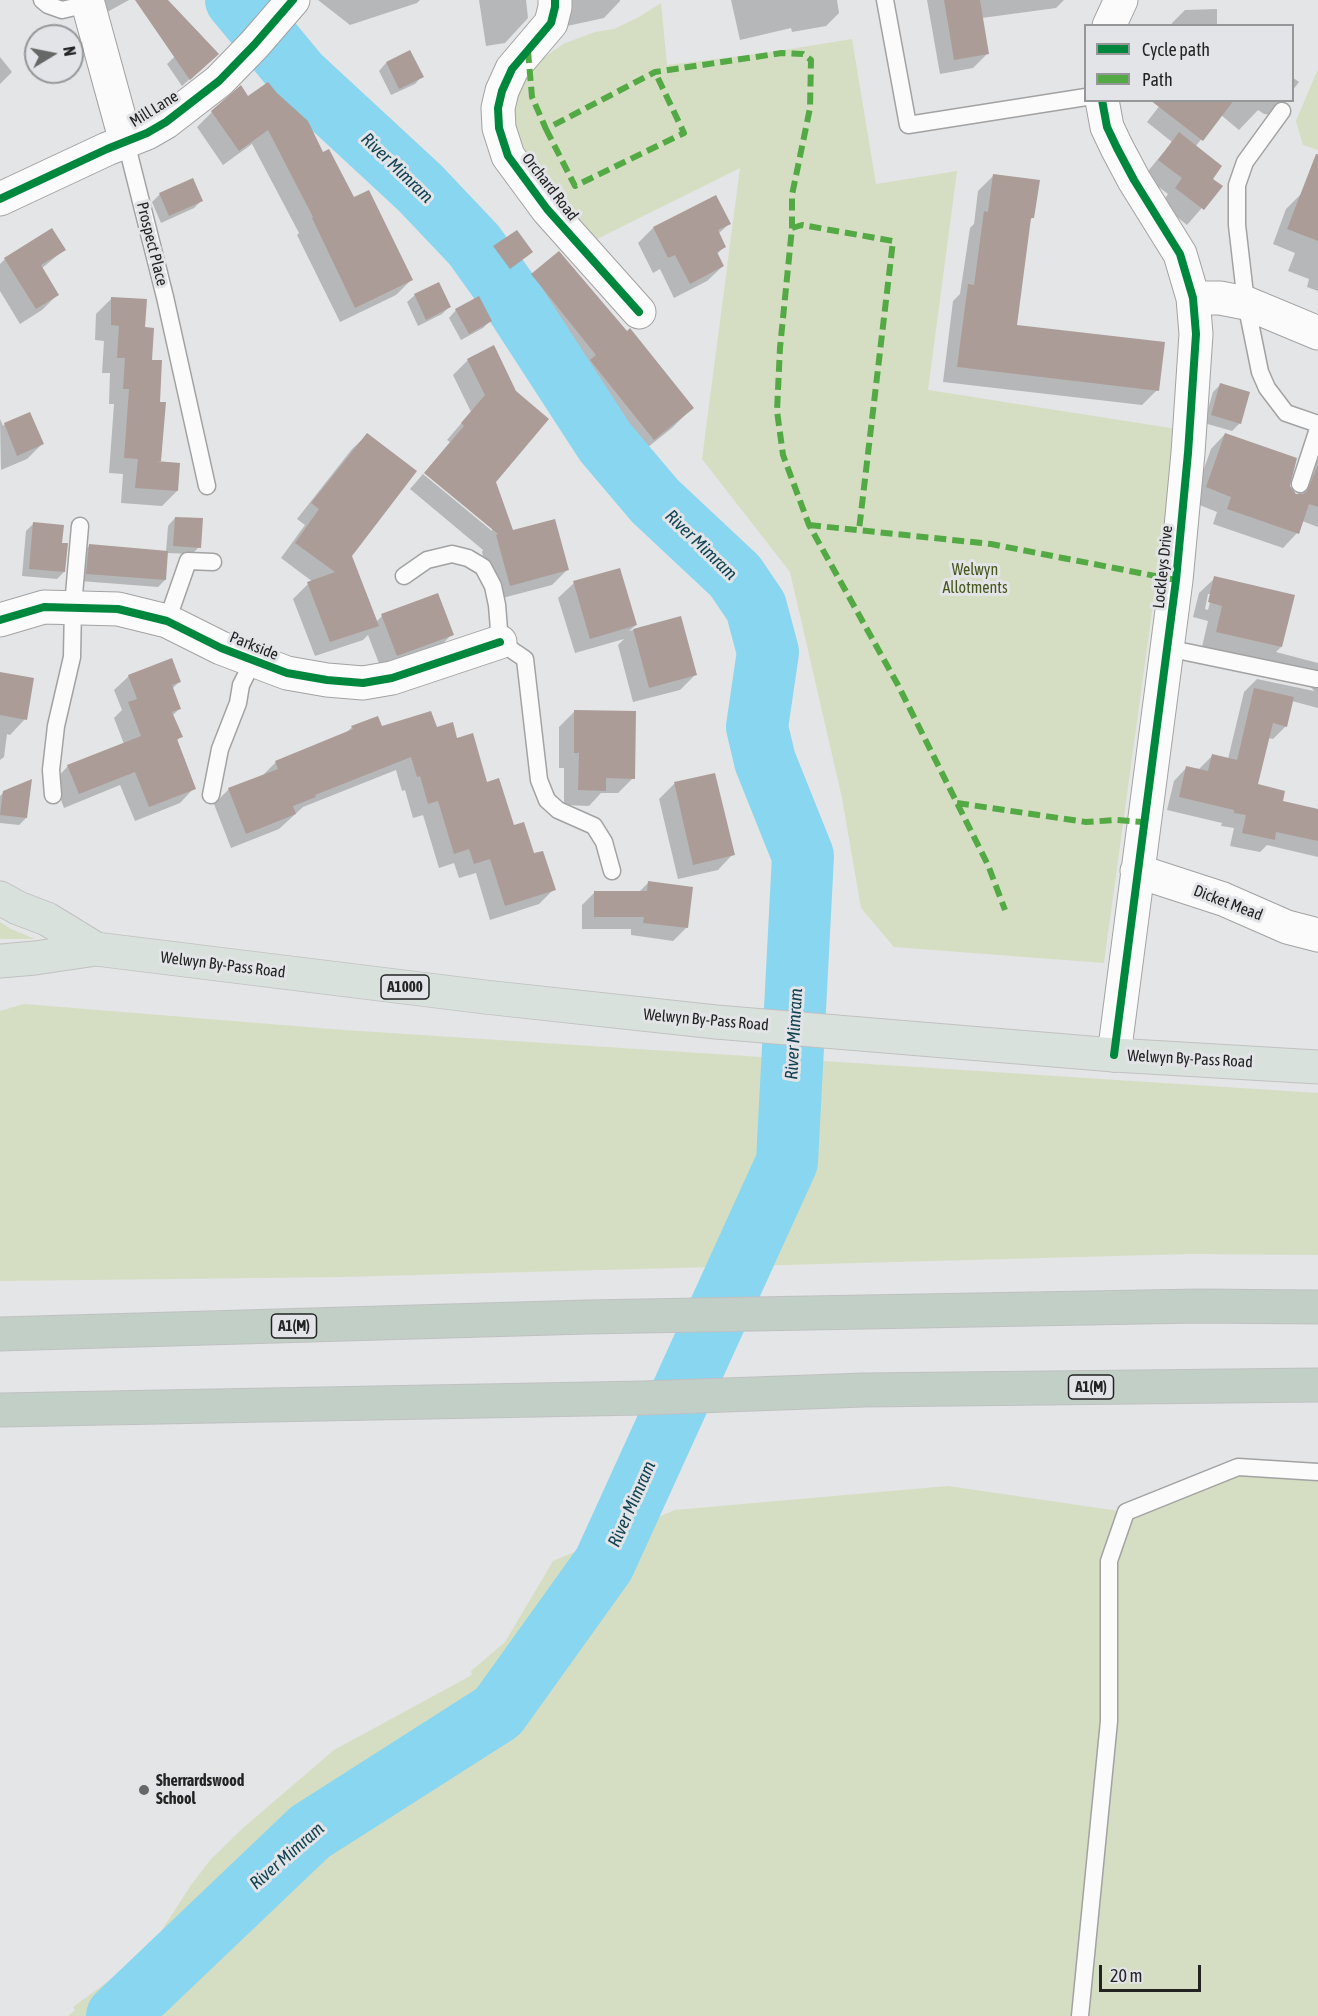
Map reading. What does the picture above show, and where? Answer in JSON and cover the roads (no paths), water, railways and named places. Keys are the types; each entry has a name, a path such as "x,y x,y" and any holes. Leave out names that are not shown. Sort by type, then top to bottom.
{"highway":[{"name":"A1(M)","path":"0,1334 587,1317 1198,1306 1318,1307"},
{"name":"A1(M)","path":"0,1410 643,1398 864,1390 1318,1385"},
{"path":"0,1425 87,1408"}],"main road":[{"name":"Welwyn By-Pass Road","path":"0,898 47,919 96,949"},
{"name":"Welwyn By-Pass Road","path":"0,961 96,949 474,996 716,1022 1114,1055 1318,1066"}],"street":[{"name":"Orchard Road","path":"555,0 550,23 512,69 502,91 498,108 499,128 508,156 547,208 639,312"},
{"path":"1110,24 1121,0"},
{"name":"Prospect Place","path":"87,2 126,142"},
{"name":"Mill Lane","path":"0,199 147,133 166,122 219,81 285,9"},
{"name":"Lockleys Drive","path":"1102,102 1107,127 1117,148 1180,254 1193,298 1196,334 1188,453 1167,648 1114,1055"},
{"path":"1193,298 1220,298 1246,303 1318,333"},
{"name":"Parkside","path":"2,613 44,607 118,609 167,621 253,662 287,673 363,683 392,678 500,642"},
{"name":"Dicket Mead","path":"1137,871 1223,899 1287,927 1318,935"}],"lane":[{"name":"Prospect Place","path":"42,0 62,10 87,2"},
{"path":"885,0 908,125 1084,97"},
{"path":"1282,111 1245,162 1237,185 1237,225 1246,303 1260,372 1267,388 1286,413 1318,427 1300,484"},
{"name":"Prospect Place","path":"126,142 165,297 207,486"},
{"path":"52,795 51,770 56,726 72,657 73,606 80,526"},
{"path":"404,576 427,560 452,554 468,558 483,567 493,586 500,642 525,659 539,780 547,800 558,810 594,826 604,842 612,871"},
{"path":"167,621 188,561 213,562"},
{"path":"1167,648 1316,679"},
{"path":"211,795 220,749 238,703 241,685 253,662"},
{"path":"1080,2016 1109,1721 1109,1561 1126,1512 1238,1467 1318,1472"}],"waterway":[{"name":"River Mimram","path":"117,2016 310,1832 498,1712 604,1564 787,1162 803,856 765,761 757,727 768,652 756,607 735,576 655,501 605,442 509,294 474,245 420,188 299,76 236,0"}],"place":[{"name":"Sherrardswood School","path":"144,1790"}],"park label":[{"name":"Welwyn Allotments","path":"975,579"}]}
